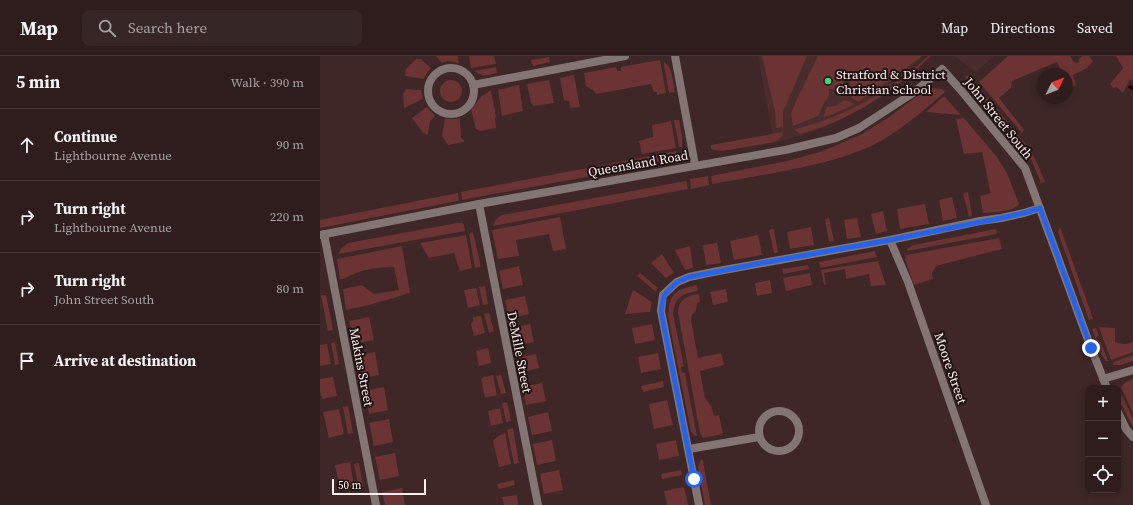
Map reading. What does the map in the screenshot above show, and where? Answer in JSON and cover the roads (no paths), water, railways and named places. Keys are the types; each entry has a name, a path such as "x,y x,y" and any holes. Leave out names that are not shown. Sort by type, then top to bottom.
{"street":[{"path":"473,84 625,56"},
{"path":"675,56 694,165"},
{"path":"446,68 460,70 473,84 474,95 471,103 466,109 459,113 451,115 443,114 433,107 428,96 428,85 433,77 439,71 446,68"},
{"name":"Queensland Road","path":"322,234 479,204 785,150 836,138 859,128 913,93 942,69"},
{"name":"John Street South","path":"942,69 1025,168 1106,385"},
{"name":"DeMille Street","path":"479,204 538,505"},
{"path":"699,505 661,311 664,295 677,282 689,277 890,240 1012,216 1040,208"},
{"name":"Makins Street","path":"322,234 376,505"},
{"name":"Moore Street","path":"890,240 908,282 986,505"},
{"path":"1103,379 1133,370"},
{"path":"777,410 788,413 794,417 799,426 799,436 794,445 790,449 783,451 772,450 766,447 759,437 759,428 763,418 770,412 777,410"},
{"path":"1121,418 1126,429 1133,437"},
{"path":"689,449 759,437"}],"place":[{"name":"Stratford & District Christian School","path":"828,81"}]}
